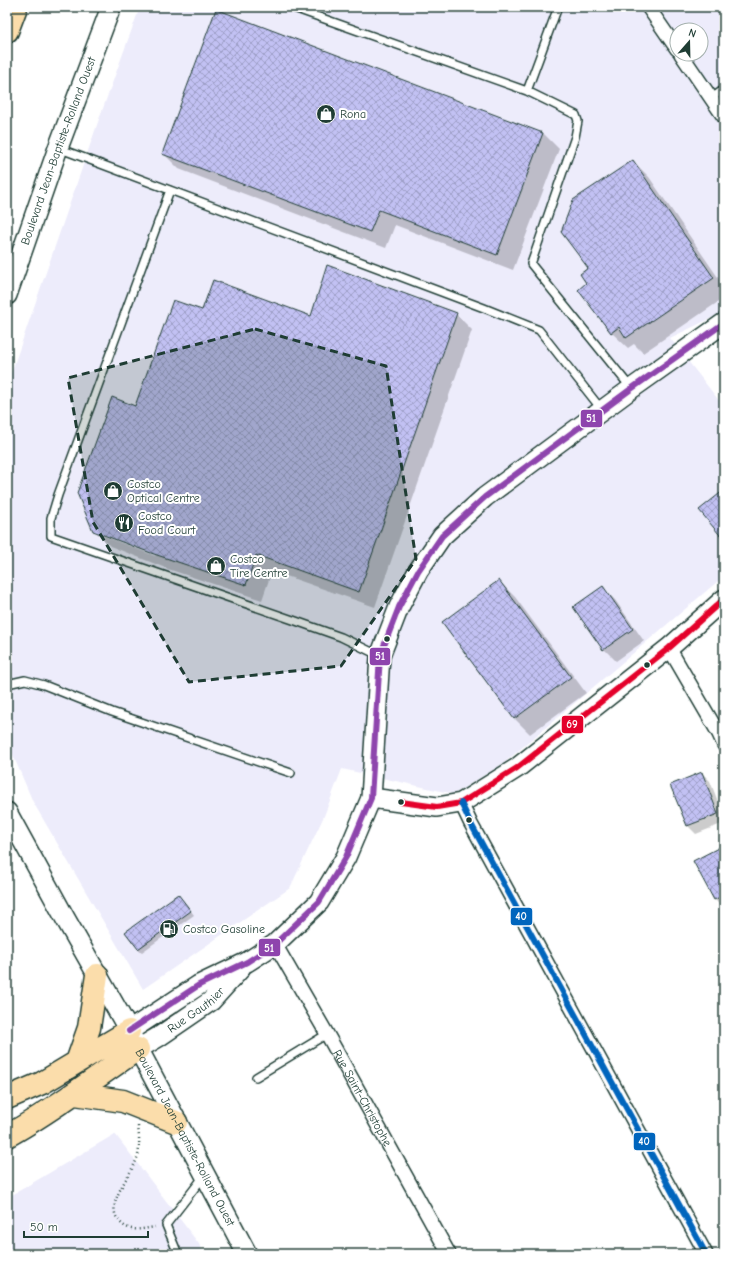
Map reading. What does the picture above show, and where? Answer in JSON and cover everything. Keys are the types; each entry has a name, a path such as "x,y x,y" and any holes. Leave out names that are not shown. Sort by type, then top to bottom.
{"highway":[{"path":"7,31 16,7"},
{"path":"77,1062 87,1034 97,975"},
{"path":"7,1098 42,1084 77,1062 134,1040"},
{"path":"7,1136 75,1094 134,1040"},
{"path":"75,1094 123,1101 176,1122"}],"street":[{"name":"Boulevard Jean-Baptiste-Rolland Ouest","path":"7,295 58,148 111,7"},
{"path":"648,7 669,37"},
{"path":"687,62 724,117"},
{"name":"Rue Gauthier","path":"134,1040 199,985 246,962 275,944 318,902 346,857 371,798 380,656 399,606 418,571 442,536 486,497 631,388 724,323"},
{"path":"371,798 437,807 461,803 517,768 669,648 724,599"},
{"path":"669,648 724,745"},
{"path":"461,803 706,1254"},
{"name":"Boulevard Jean-Baptiste-Rolland Ouest","path":"7,812 134,1040 247,1254"},
{"name":"Rue Saint-Christophe","path":"275,944 327,1034 449,1254"}],"lane":[{"path":"291,7 527,91 576,115 578,121 575,137 531,264 631,388"},
{"path":"527,91 558,7"},
{"path":"712,98 724,89"},
{"path":"58,148 539,330 602,410"},
{"path":"170,190 58,495 51,518 51,536 341,637 380,656"},
{"path":"7,684 25,680 44,685 112,712 291,773"},
{"path":"256,1077 327,1034"},
{"path":"178,1254 166,1225 205,1176"}],"path":[{"path":"138,1126 140,1141 138,1155 129,1176 118,1193 114,1205 115,1215 118,1221 126,1227 134,1230 166,1225"}],"highlighted area":[{"path":"255,329 386,366 416,559 341,666 189,682 93,522 68,378"}],"shaded area":[{"path":"140,7 724,7 724,312 670,338 724,407 724,576 504,763 454,794 342,769 324,816 290,888 143,989 33,802 7,741 7,385 98,122"},
{"path":"115,1134 199,1244 204,1254 7,1254 7,1198"}],"building":[{"path":"216,9 543,133 497,255 379,210 370,232 162,154"},
{"path":"633,160 714,278 626,338 619,327 611,333 578,290 586,283 580,274 588,268 561,232 573,200"},
{"path":"327,265 457,313 359,592 256,555 246,585 151,553 93,531 77,493 112,397 135,406 173,300 202,310 213,280 311,316"},
{"path":"724,490 724,540 699,510"},
{"path":"499,580 571,677 514,719 442,622"},
{"path":"603,586 633,629 603,650 573,607"},
{"path":"702,772 718,814 687,826 670,785"},
{"path":"724,845 724,895 714,900 693,861"},
{"path":"178,894 191,911 138,949 125,932"}],"transit line":[{"name":"51","path":"129,1031 199,985 247,962 275,944 319,902 346,857 371,798 380,656 399,607 418,571 442,536 485,497 631,389 724,323"},
{"name":"69","path":"401,802 437,807 461,803 517,768 669,648 724,599"},
{"name":"40","path":"461,803 471,824 706,1254"}],"place":[{"name":"Rona","path":"326,114"},
{"name":"Costco Optical Centre","path":"113,491"},
{"name":"Costco Food Court","path":"124,523"},
{"name":"Costco Tire Centre","path":"216,566"},
{"name":"Costco Gasoline","path":"169,929"}]}
